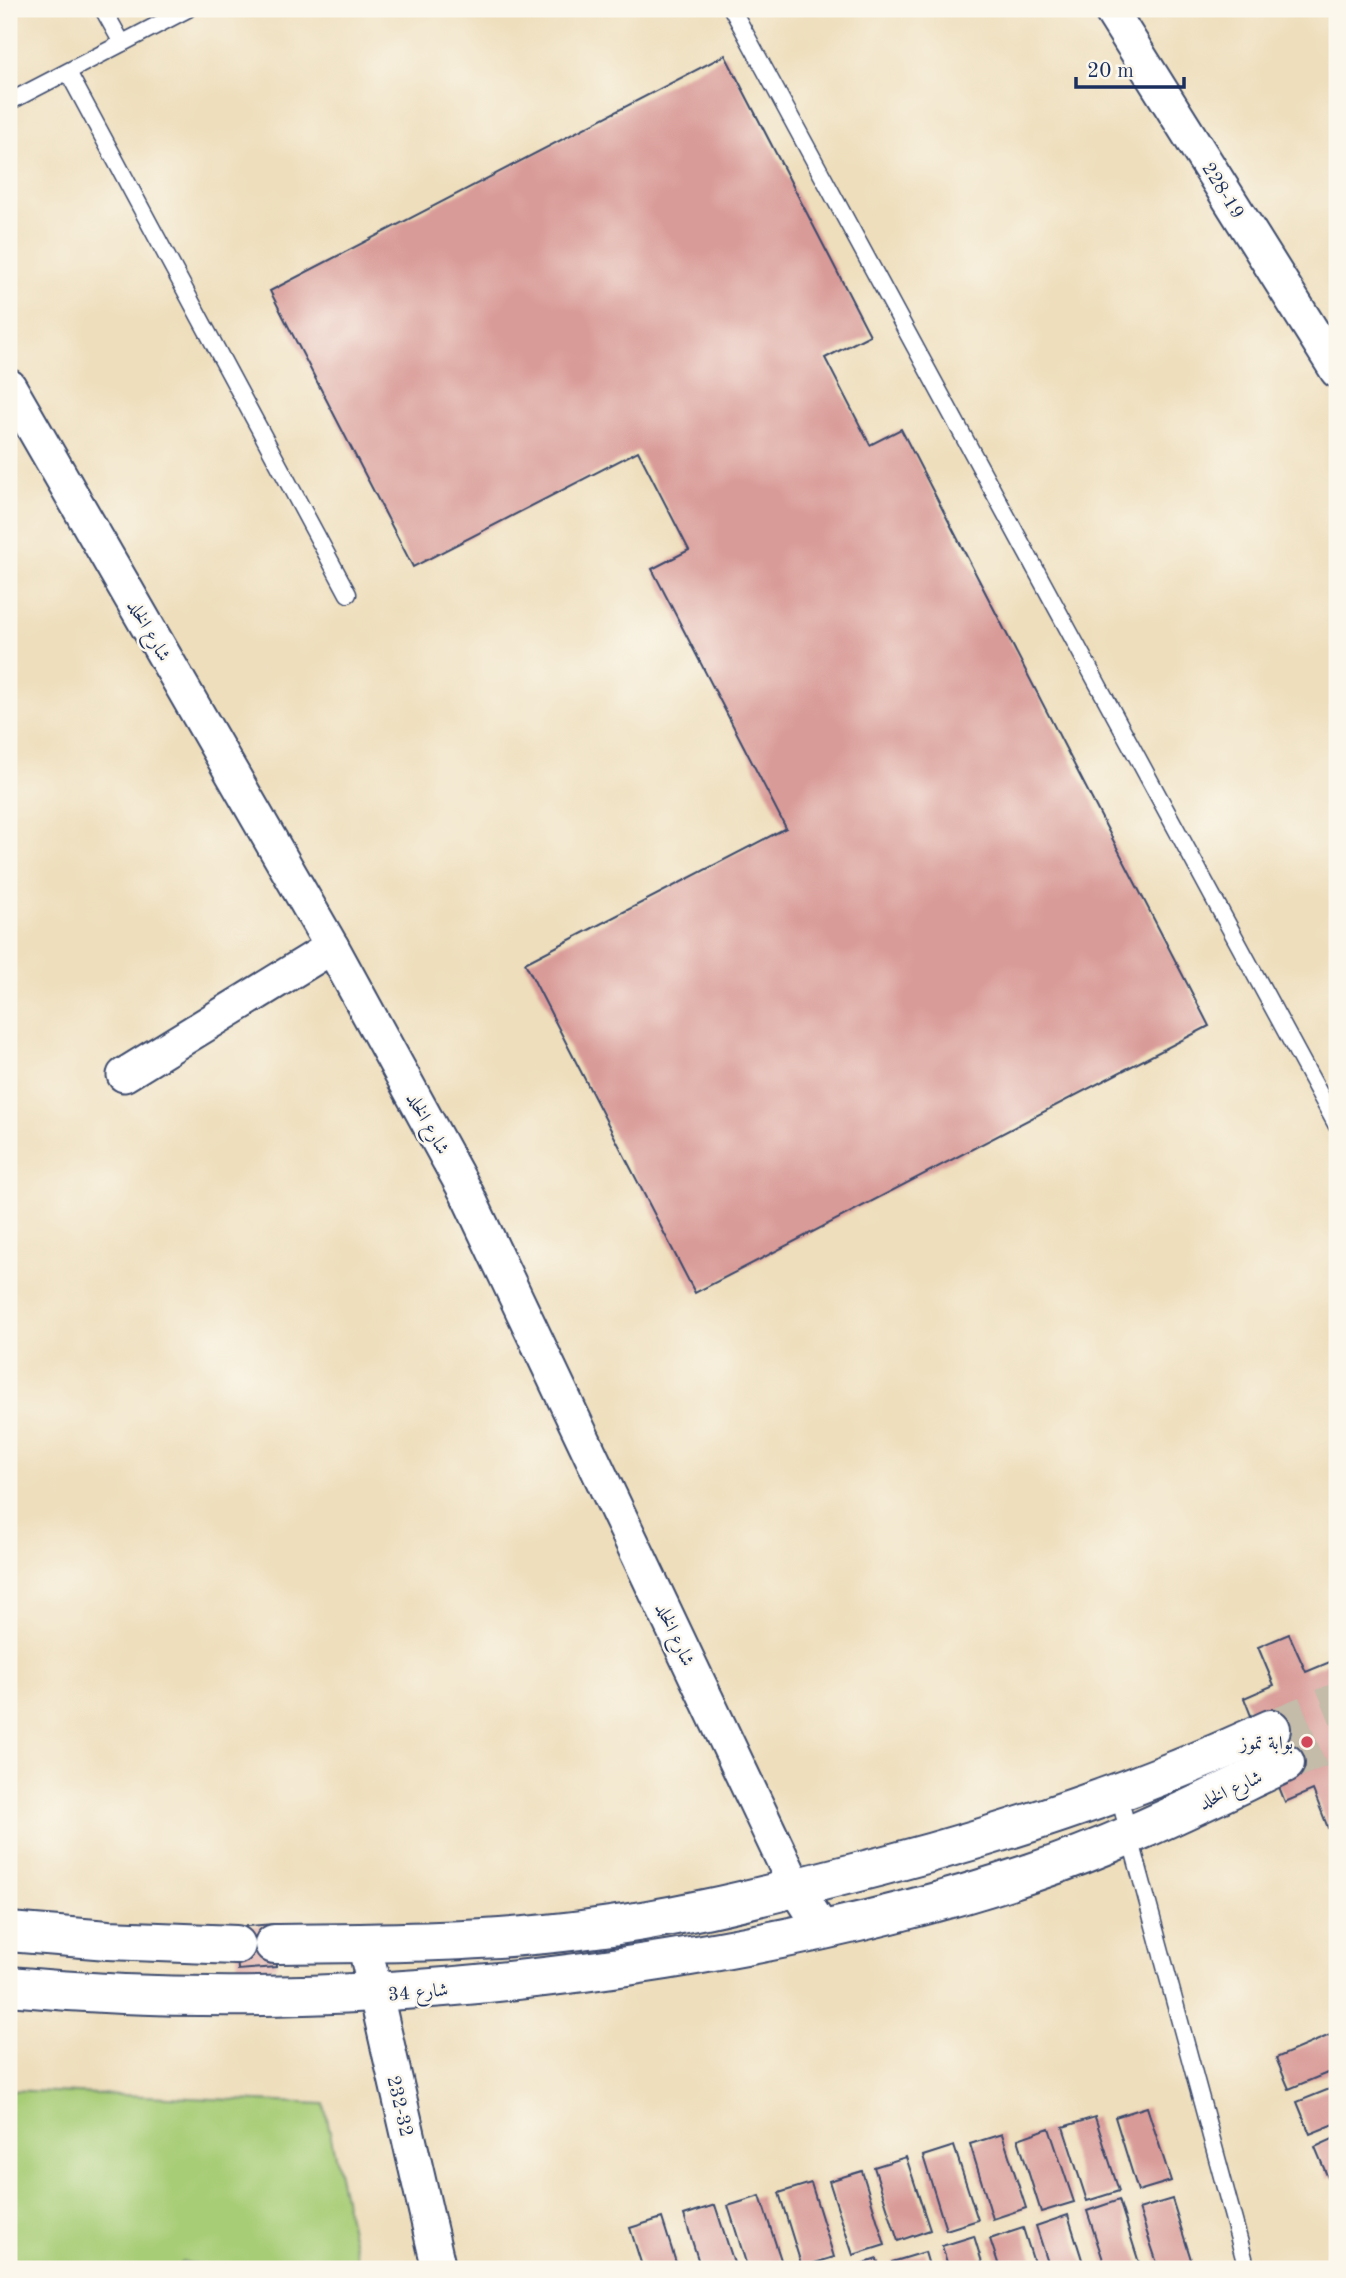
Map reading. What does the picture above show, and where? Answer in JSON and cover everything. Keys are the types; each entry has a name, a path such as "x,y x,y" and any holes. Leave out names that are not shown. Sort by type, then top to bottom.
{"main road":[{"name":"شارع الخلد","path":"796,1888 994,1835 1189,1767 1278,1746 1131,1835 1032,1873 928,1904 823,1930"},
{"path":"274,1944 437,1942 582,1930 666,1917 796,1888"},
{"name":"شارع 34","path":"9,1986 165,1996 376,1994 604,1970 823,1930"},
{"path":"9,1932 108,1940 236,1945"}],"street":[{"name":"228-19","path":"1110,9 1337,371"},
{"name":"شارع الخلد","path":"9,386 332,947 466,1192 796,1888 823,1930"},
{"path":"124,1076 332,947"},
{"name":"232-32","path":"364,1943 439,2269"}],"lane":[{"path":"103,9 122,43"},
{"path":"9,102 188,9"},
{"path":"732,9 1337,1126"},
{"path":"68,72 348,594"},
{"path":"1118,1793 1247,2269"}],"green space":[{"path":"9,2090 324,2104 359,2269 209,2269 182,2261 177,2269 9,2269"}],"building":[{"path":"725,55 870,335 825,358 870,445 901,429 1209,1026 695,1293 525,963 786,828 652,569 689,550 638,451 413,567 270,291"},
{"path":"1289,1634 1306,1672 1337,1659 1337,1684 1331,1687 1337,1702 1337,1824 1328,1828 1313,1790 1285,1802 1244,1698 1274,1685 1258,1647"},
{"path":"273,1924 276,1967 238,1970 235,1927"},
{"path":"1337,2032 1337,2069 1289,2089 1276,2058"},
{"path":"1337,2086 1337,2123 1310,2134 1297,2102"},
{"path":"1147,2107 1171,2181 1138,2191 1115,2117"},
{"path":"1095,2117 1119,2191 1087,2201 1063,2127"},
{"path":"1049,2128 1074,2202 1041,2212 1018,2139"},
{"path":"1002,2134 1026,2208 993,2219 970,2144"},
{"path":"1337,2137 1337,2174 1328,2178 1315,2147"},
{"path":"954,2146 978,2220 946,2230 923,2156"},
{"path":"906,2157 930,2230 898,2241 874,2167"},
{"path":"862,2171 885,2245 853,2255 829,2181"},
{"path":"811,2183 834,2257 802,2267 779,2193"},
{"path":"760,2196 784,2269 748,2269 728,2206"},
{"path":"1172,2199 1194,2269 1159,2269 1139,2209"},
{"path":"1119,2200 1141,2269 1106,2269 1087,2211"},
{"path":"715,2205 736,2269 701,2269 684,2215"},
{"path":"1068,2215 1085,2269 1050,2269 1036,2226"},
{"path":"662,2218 678,2269 643,2269 630,2228"},
{"path":"1023,2228 1036,2269 1000,2269 990,2239"},
{"path":"974,2236 984,2269 949,2269 942,2246"},
{"path":"925,2252 930,2269 894,2269 892,2262"},
{"path":"877,2259 880,2269 847,2269"}],"tunnel":[{"path":"1271,1729 1337,1702"},
{"path":"1285,1763 1337,1741"}],"place":[{"name":"بوابة تموز","path":"1307,1742"}]}
